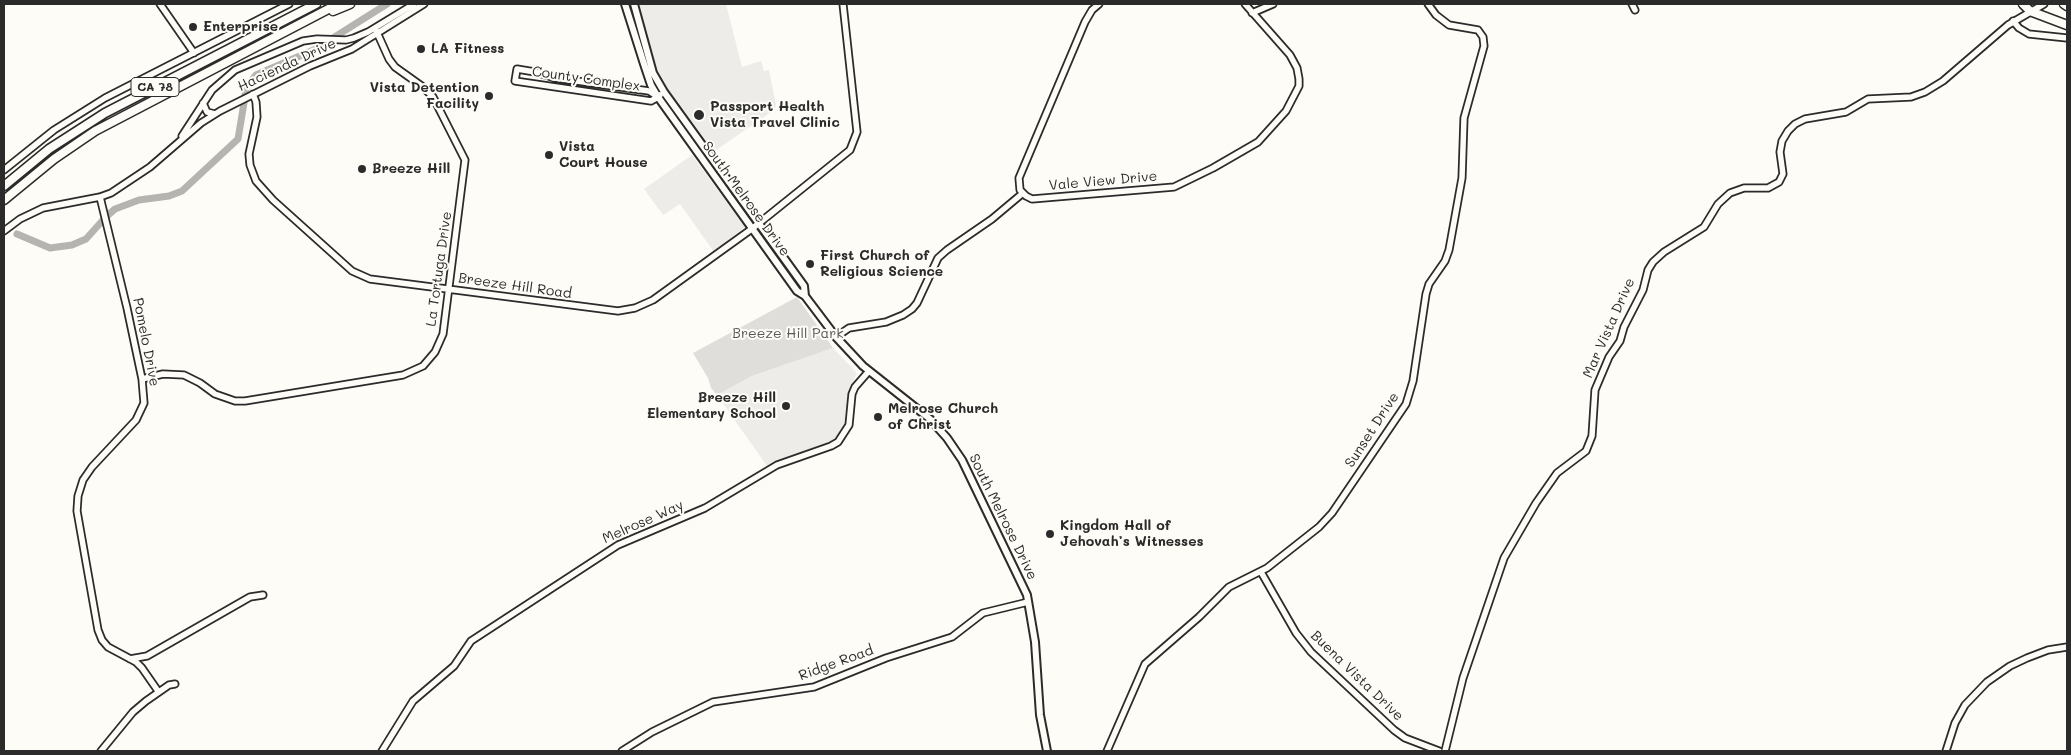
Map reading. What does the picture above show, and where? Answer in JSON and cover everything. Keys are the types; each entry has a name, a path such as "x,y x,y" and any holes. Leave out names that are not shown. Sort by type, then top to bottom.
{"highway":[{"name":"CA 78","path":"4,186 42,154 84,126 316,4"},
{"name":"CA 78","path":"4,200 54,159 95,131 338,4"},
{"path":"308,20 350,4"},
{"path":"2023,4 2030,11 2067,25"}],"main road":[{"name":"South Melrose Drive","path":"625,4 651,85 658,97 797,291 805,296 836,337 869,371 930,419 947,438 962,460 1028,602 1034,642 1040,716 1048,751"},
{"name":"South Melrose Drive","path":"634,4 653,73 664,92 804,286 805,296"}],"street":[{"path":"160,4 194,53"},
{"path":"4,170 54,130 105,98 289,4"},
{"name":"Hacienda Drive","path":"4,231 20,219 43,208 100,197 123,186 165,156 189,133 215,114 310,66 352,49 414,4"},
{"name":"Hacienda Drive","path":"165,156 183,134 212,90 235,70 293,44 312,39 346,40 376,30 424,4"},
{"name":"Breeze Hill Road","path":"253,94 256,102 257,116 250,144 250,165 256,181 273,200 344,264 362,277 608,311 635,308 653,300 758,224 850,150 857,132 843,4"},
{"path":"836,337 849,328 886,322 912,309 917,303 938,258 992,219 1023,193 1019,185 1019,178 1085,22 1099,4"},
{"name":"Vale View Drive","path":"1023,193 1037,200 1174,187 1214,168 1253,145 1283,115 1299,86 1297,68 1290,54 1245,4"},
{"path":"1252,13 1273,4"},
{"name":"Sunset Drive","path":"1106,751 1145,664 1199,617 1229,587 1261,572 1310,535 1332,512 1400,415 1410,392 1426,294 1429,284 1445,261 1449,250 1462,178 1464,118 1484,41 1478,30 1454,27 1446,23 1436,15 1428,4"},
{"name":"Mar Vista Drive","path":"1445,751 1463,678 1504,558 1536,502 1557,473 1586,451 1592,436 1595,390 1609,357 1620,341 1624,327 1643,290 1648,270 1653,262 1664,252 1704,227 1718,204 1730,193 1744,188 1768,188 1778,182 1783,174 1780,152 1782,141 1795,124 1805,119 1846,112 1868,100 1910,97 1925,92 1943,81 1999,32 2043,4"},
{"path":"2014,21 2019,28 2029,34 2067,38"},
{"name":"La Tortuga Drive","path":"142,379 163,374 184,375 200,382 215,394 235,401 245,401 403,375 423,366 435,352 443,334 464,171 464,155 433,97 423,87 395,67 389,59 376,30"},
{"name":"County Complex","path":"658,97 648,91 554,78 517,69 515,81 651,101 658,97 664,92"},
{"path":"203,103 208,112 215,114"},
{"name":"Pomelo Drive","path":"100,197 142,379 144,403 139,416 92,467 83,480 78,496 77,511 98,630 102,640 108,647 127,658"},
{"name":"Melrose Way","path":"382,751 412,701 454,666 471,641 618,545 705,508 777,465 838,442 849,425 852,394 855,387 869,371"},
{"name":"Buena Vista Drive","path":"1261,572 1296,633 1311,652 1394,730 1405,738 1439,751"},
{"path":"127,658 147,656 250,597 263,595"},
{"name":"Ridge Road","path":"622,751 652,732 713,702 814,687 886,658 952,637 983,613 1028,602"},
{"path":"1946,751 1954,726 1966,705 1987,682 1997,674 2027,658 2048,650 2067,647"},
{"path":"127,658 142,668 158,691"},
{"path":"101,751 133,712 158,691 175,684"}],"shaded area":[{"path":"639,4 726,4 742,67 761,61 764,71 769,70 776,105 774,110 712,153 658,74 653,62"},
{"path":"692,155 745,227 714,252 680,204 663,215 644,189"},
{"name":"Breeze Hill Elementary School","path":"833,348 857,373 850,388 846,424 831,442 776,461 767,466 717,395 752,376"}],"green space":[{"name":"Breeze Hill Park","path":"797,297 833,348 752,376 717,395 711,388 708,378 693,353"}],"waterway":[{"path":"333,38 387,4"},
{"path":"245,95 246,88 256,75 316,49 328,41"},
{"path":"108,215 115,209 139,200 169,196 182,191 238,139 244,103"},
{"path":"17,234 50,248 72,245 86,239 103,220"}],"place":[{"name":"Enterprise","path":"193,27"},
{"name":"LA Fitness","path":"421,49"},
{"name":"Vista Detention Facility","path":"489,96"},
{"name":"Passport Health Vista Travel Clinic","path":"699,115"},
{"name":"Vista Court House","path":"549,155"},
{"name":"Breeze Hill","path":"362,169"},
{"name":"First Church of Religious Science","path":"810,264"},
{"name":"Breeze Hill Elementary School","path":"786,406"},
{"name":"Melrose Church of Christ","path":"878,417"},
{"name":"Kingdom Hall of Jehovah’s Witnesses","path":"1050,534"}]}
